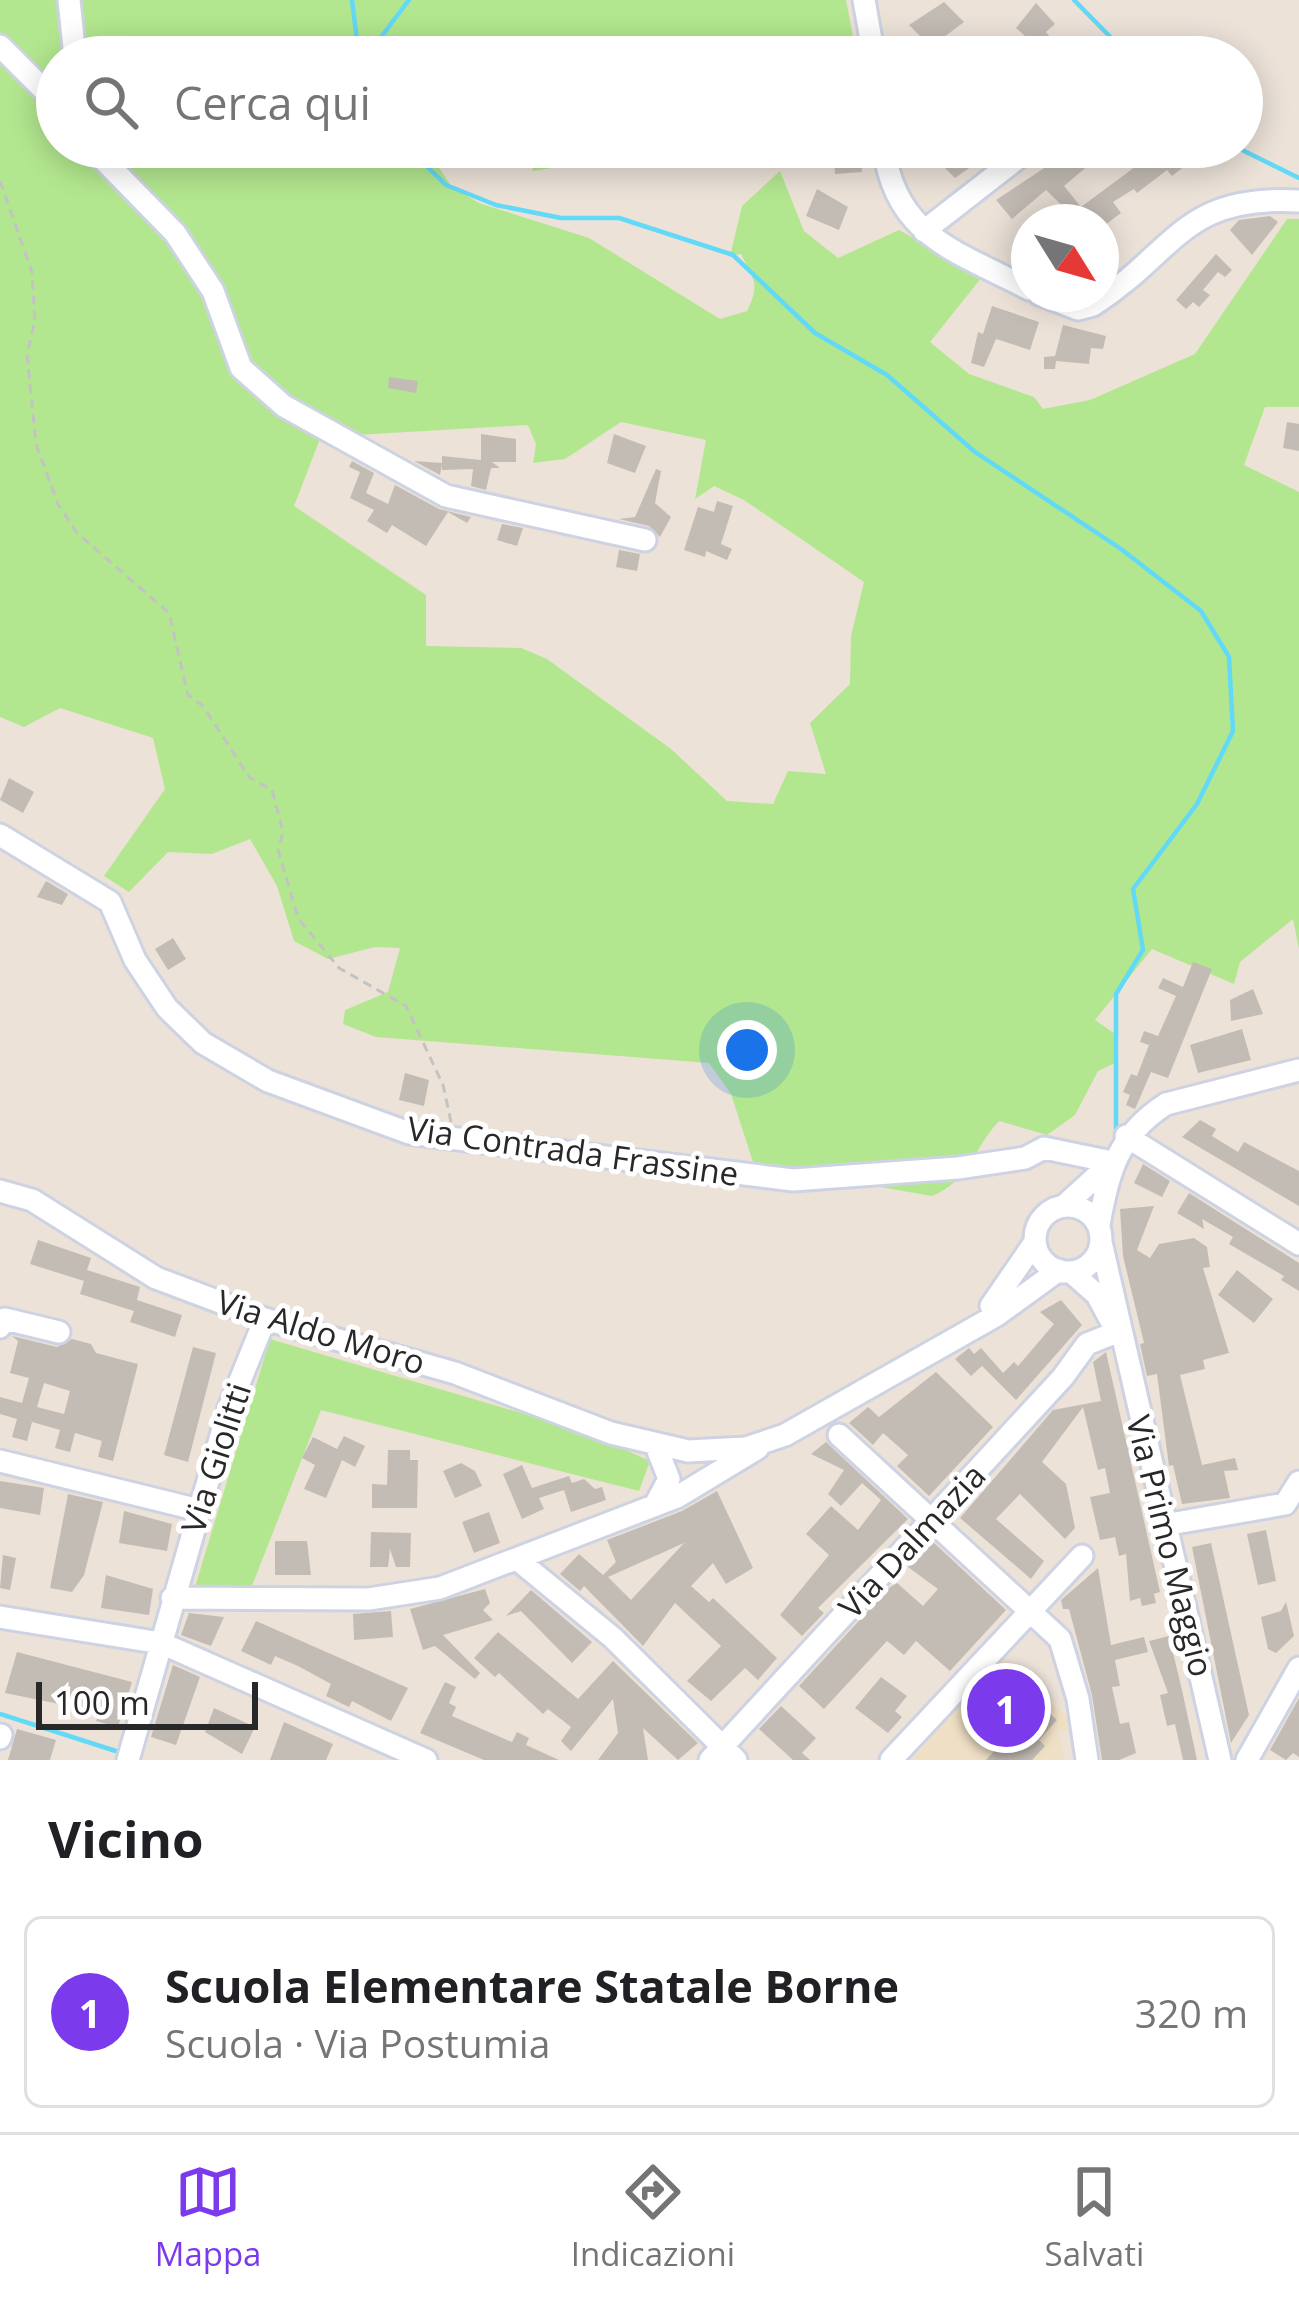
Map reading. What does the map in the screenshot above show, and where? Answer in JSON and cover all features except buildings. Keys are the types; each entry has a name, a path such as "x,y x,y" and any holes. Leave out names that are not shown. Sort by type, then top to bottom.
{"street":[{"path":"69,0 73,36"},
{"path":"864,0 870,36"},
{"path":"0,46 36,82"},
{"path":"112,168 175,232 213,291 241,368 284,406 446,496 645,540"},
{"path":"888,168 894,197 924,231 1011,279"},
{"path":"924,231 1005,168"},
{"path":"1119,283 1204,213 1236,204 1299,201"},
{"name":"Via Contrada Frassine","path":"0,836 110,902 135,960 167,1008 235,1066 409,1133 793,1180 958,1168 1024,1158 1044,1148 1112,1162"},
{"path":"172,1598 370,1599 440,1588 655,1505 812,1422 1065,1271 1091,1262 1112,1162 1126,1136 1166,1104 1299,1070"},
{"path":"1126,1136 1299,1244"},
{"path":"954,1338 1000,1299 1035,1242 1039,1222 1112,1162"},
{"name":"Via Aldo Moro","path":"0,1191 32,1201 156,1278 265,1319 455,1373 656,1445 708,1452 761,1445"},
{"path":"1064,1206 1085,1210 1100,1234"},
{"name":"Via Primo Maggio","path":"1100,1234 1118,1332 1220,1760"},
{"path":"1035,1242 1043,1260 1065,1271"},
{"name":"Via Primo Maggio","path":"1065,1271 1099,1298 1118,1332"},
{"path":"1087,1344 1099,1316 1099,1298"},
{"path":"0,1327 5,1319 15,1318 59,1332"},
{"name":"Via Giolitti","path":"128,1760 230,1408 265,1319"},
{"path":"1087,1344 1118,1332"},
{"name":"Via Dalmazia","path":"722,1756 1063,1377 1087,1344"},
{"path":"839,1435 1060,1639 1078,1699 1087,1760"},
{"path":"655,1505 669,1479 656,1445"},
{"path":"0,1461 199,1510"},
{"path":"1164,1526 1292,1508 1299,1482"},
{"path":"894,1759 1082,1556"},
{"path":"518,1560 613,1638 722,1756"},
{"path":"0,1617 161,1642 426,1760"},
{"path":"1247,1760 1299,1669"}],"path":[{"path":"0,181 32,272 35,321 27,354 31,406 36,444 58,504 77,533 169,613 188,695 203,706 249,777 272,790 283,832 278,850 298,918 339,968 406,1006 443,1085 454,1136"}],"shaded area":[{"path":"1000,1657 1069,1718 1070,1729 1059,1732 1065,1760 912,1760"}],"green space":[{"path":"0,0 846,0 853,36 36,36 36,168 439,168 452,187 479,203 589,238 720,319 747,311 754,287 741,254 730,256 742,206 780,171 804,231 838,258 899,230 982,277 930,342 969,374 1034,397 1043,409 1090,400 1195,354 1287,219 1299,219 1299,407 1265,407 1244,465 1299,492 1299,949 1293,919 1240,962 1234,984 1152,949 1095,1020 1118,1036 1117,1062 1098,1071 1075,1115 1047,1135 999,1121 963,1173 932,1196 754,1165 731,1094 709,1063 376,1037 343,1024 345,1010 388,992 400,948 375,947 328,959 294,941 277,886 250,839 212,854 168,852 129,892 104,876 165,789 153,738 60,708 24,727 0,717","holes":["621,422 706,440 695,499 714,486 744,500 864,582 851,636 850,684 810,723 826,774 788,771 773,804 727,801 671,749 547,659 521,648 426,646 426,595 294,506 323,431 356,435 528,425 536,444 533,463 565,459"]},
{"path":"270,1339 586,1432 650,1461 639,1491 321,1410 250,1591 195,1587"}],"waterway":[{"path":"352,0 356,36"},
{"path":"382,36 409,0"},
{"path":"1074,0 1109,36"},
{"path":"1263,160 1299,178"},
{"path":"429,168 446,185 496,205 561,218 619,218 733,255 815,333 887,375 975,452 1121,549 1201,611 1229,657 1233,731 1197,804 1133,889 1143,950 1116,994 1116,1129"},
{"path":"0,1714 122,1753"}],"place":[{"name":"Scuola Elementare Statale Borne","path":"1006,1708"}]}
